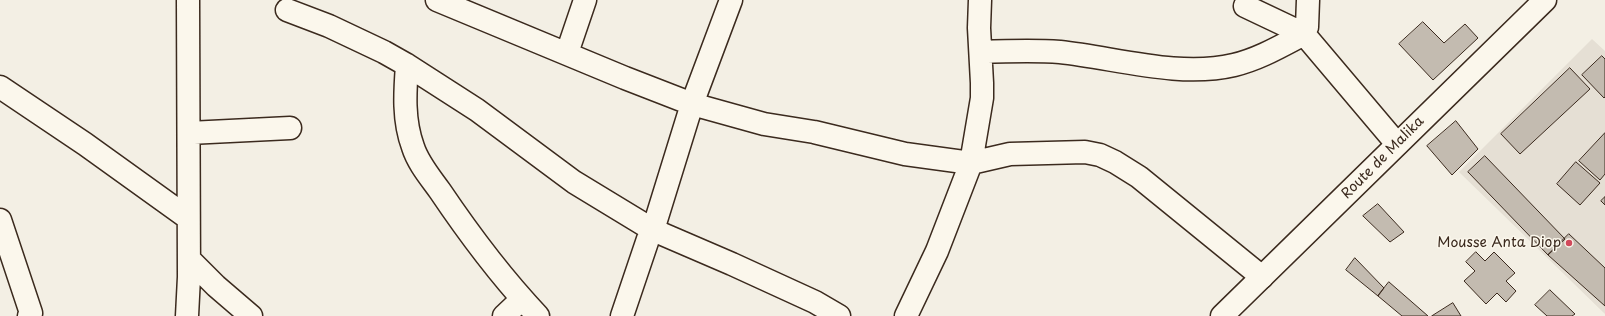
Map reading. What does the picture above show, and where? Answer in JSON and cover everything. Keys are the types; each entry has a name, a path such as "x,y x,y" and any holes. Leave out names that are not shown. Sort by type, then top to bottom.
{"street":[{"path":"187,316 189,260 188,0"},
{"path":"437,0 625,78 692,104 764,124 814,132 871,147 906,154 971,163 1010,154 1085,152 1100,155 1139,176 1262,277"},
{"path":"567,53 586,0"},
{"path":"622,316 653,230 692,104 731,0"},
{"path":"906,316 937,252 971,163 982,98 979,0"},
{"path":"981,52 1060,52 1145,65 1179,68 1215,68 1234,65 1254,59 1304,34 1307,27 1308,0"},
{"name":"Route de Malika","path":"1222,316 1545,0"},
{"path":"1245,6 1304,34 1397,144"},
{"path":"288,10 329,26 384,52 407,65 477,110 574,182 653,230 815,302 839,316"},
{"path":"407,65 405,101 408,130 416,157 457,216 522,299 538,316"},
{"path":"0,88 85,144 188,218"},
{"path":"189,133 290,128"},
{"path":"0,220 31,315"},
{"path":"189,260 251,316"},
{"path":"504,316 522,299"}],"shaded area":[{"name":"Mousse Anta Diop","path":"1592,39 1605,51 1605,314 1459,172"}],"building":[{"path":"1423,22 1444,43 1465,24 1478,38 1433,80 1399,44"},
{"path":"1602,56 1605,59 1604,98 1582,75"},
{"path":"1570,68 1590,89 1520,154 1501,134"},
{"path":"1456,121 1478,149 1452,175 1427,146"},
{"path":"1605,133 1605,174 1600,180 1579,161"},
{"path":"1485,156 1565,239 1548,255 1468,172"},
{"path":"1576,162 1600,183 1580,205 1557,184"},
{"path":"1605,197 1605,205 1601,201"},
{"path":"1378,204 1404,232 1390,242 1363,216"},
{"path":"1569,234 1605,268 1605,306 1548,255"},
{"path":"1476,252 1485,261 1494,252 1515,273 1506,281 1516,291 1506,302 1497,293 1486,304 1464,281 1475,271 1466,262"},
{"path":"1355,258 1384,288 1378,296 1346,270"},
{"path":"1389,282 1428,316 1402,316 1378,296"},
{"path":"1550,290 1575,314 1572,316 1547,316 1535,305"},
{"path":"1453,303 1461,316 1432,316"}],"place":[{"name":"Mousse Anta Diop","path":"1569,243"}]}
